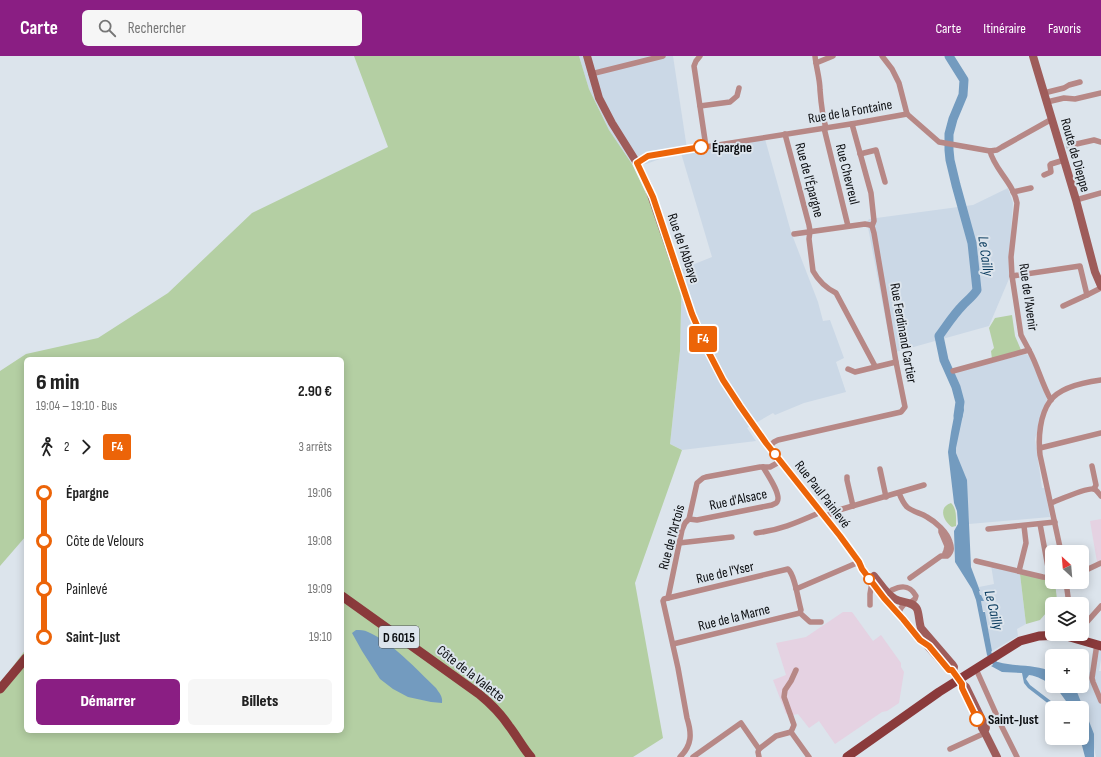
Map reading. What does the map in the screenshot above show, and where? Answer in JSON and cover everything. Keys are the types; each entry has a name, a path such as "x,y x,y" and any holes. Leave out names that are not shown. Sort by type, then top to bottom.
{"main road":[{"name":"Côte de la Valette","path":"344,597 479,694 508,724 531,757"},
{"path":"850,756 939,692 961,682 976,669 1015,643 1024,639 1045,636"},
{"path":"1086,641 1099,645"},
{"path":"0,689 24,660"}],"street":[{"name":"Rue de l'Abbaye","path":"586,56 599,98 605,111 637,163 653,197 692,314 708,351 723,380 767,445"},
{"path":"591,74 663,56"},
{"path":"700,56 694,66 706,147"},
{"name":"Rue Chevreul","path":"814,56 825,128 848,226"},
{"path":"816,63 833,56"},
{"path":"882,56 892,69 899,83 907,114"},
{"name":"Route de Dieppe","path":"1033,56 1052,119 1066,146 1064,160 1092,262 1100,277 1101,287"},
{"path":"1044,93 1080,82"},
{"path":"700,106 730,102 737,96 739,88"},
{"path":"1047,102 1064,98 1075,99 1101,93"},
{"name":"Rue de la Fontaine","path":"637,163 648,156 907,114 939,142 990,151"},
{"path":"990,151 996,150 1052,119"},
{"name":"Rue Ferdinand Cartier","path":"767,445 778,440 901,412 906,407 896,362 872,226 874,221 871,193 852,124"},
{"name":"Rue de l'Épargne","path":"785,134 810,231 809,239 813,270 815,275 826,287 836,293 875,366"},
{"path":"1066,146 1094,140 1101,142"},
{"path":"860,154 876,150 885,182"},
{"name":"Rue de l'Avenir","path":"990,151 994,162 1015,196 1016,203 1011,252 1012,276 1021,335 1051,400"},
{"path":"1044,175 1051,172 1051,164 1064,160"},
{"path":"1013,192 1031,188"},
{"path":"1076,200 1101,193"},
{"path":"794,234 866,224 872,226"},
{"path":"1012,276 1080,266 1087,295"},
{"path":"1063,306 1101,287"},
{"path":"953,371 1029,350"},
{"path":"848,369 855,372 896,362"},
{"path":"1060,545 1040,448 1042,421 1051,400 1058,394 1074,386 1101,380"},
{"path":"1040,448 1101,433"},
{"name":"Rue Paul Painlevé","path":"767,445 823,514 859,562"},
{"name":"Rue d'Alsace","path":"700,480 706,477 770,467 781,461"},
{"path":"1092,466 1096,485 1094,489"},
{"name":"Rue d'Alsace","path":"689,519 697,520 776,503 778,494 763,467"},
{"path":"880,469 886,497"},
{"path":"847,477 853,506"},
{"name":"Rue de l'Artois","path":"681,757 689,744 690,730 686,718 678,668 663,601 664,599 668,598 683,526 689,519 696,486 700,480"},
{"path":"756,533 783,528 823,514 924,486"},
{"path":"1051,503 1087,489 1094,489 1101,496"},
{"path":"899,493 906,506 936,523 948,539 952,549 951,553 947,556 941,556 910,578"},
{"path":"988,529 1055,522"},
{"path":"1040,524 1045,549"},
{"path":"1019,571 1026,543 1024,526"},
{"path":"941,530 947,546 945,553"},
{"path":"679,543 732,537"},
{"path":"976,561 1045,577"},
{"path":"859,562 862,569 884,598 920,640 928,641"},
{"path":"821,622 810,622 800,613 801,610 796,589 859,562"},
{"path":"859,562 865,566 892,597 901,602 914,606 918,610 921,628 928,641 949,670 952,670 961,682 962,688 982,730 985,732 997,757"},
{"path":"1089,569 1101,563"},
{"name":"Rue de l'Yser","path":"668,598 788,569 791,572 796,589"},
{"path":"872,582 870,605 876,600"},
{"path":"892,590 899,586 908,588 916,596 915,599 901,608 898,614"},
{"path":"1089,619 1101,606"},
{"name":"Rue de la Marne","path":"673,644 800,613"},
{"path":"1099,645 1092,678 1101,701"},
{"path":"976,669 1017,757"},
{"path":"792,732 794,725 784,697 784,690 791,681 796,670"},
{"path":"693,757 741,723 759,748 759,757"},
{"path":"759,748 776,736 792,732"},
{"path":"792,732 809,757"},
{"path":"950,749 985,732"}],"shaded area":[{"path":"579,56 673,56 687,149 646,164 632,164 609,130 589,89"},
{"path":"765,139 791,232 818,302 823,321 830,320 844,358 836,362 846,392 804,403 775,415 773,413 747,428 756,441 682,450 670,444 680,351 682,269 712,257 681,153"},
{"path":"1008,188 1013,203 1011,231 1011,274 989,326 892,353 867,222 869,219 973,205"},
{"path":"1026,354 1030,356 1047,399 1035,439 1042,488 1045,488 1050,517 969,524 965,476 955,454 955,446 964,407 960,390 953,373"},
{"path":"1101,519 1101,560 1097,562 1090,521"},
{"path":"991,565 1020,574 1026,624 1017,629 1018,636 992,651 985,611 983,611 979,591 979,587 994,584"},
{"path":"843,612 852,612 873,641 881,635 901,663 901,667 904,672 899,703 887,711 882,712 835,744 819,721 809,728 798,714 793,715 791,712 786,714 773,680 786,675 776,643 806,637"},
{"path":"1093,648 1101,650 1099,671 1101,671 1101,757 1096,757 1089,724 1089,701 1079,701 1076,693 1089,693"}],"green space":[{"path":"354,56 579,56 589,89 609,130 632,164 682,269 680,351 670,444 682,450 635,583 663,738 633,757 0,757 0,682 24,652 24,733 344,733 344,357 24,357 24,538 0,566 0,371 26,354 98,338 168,293 252,213 388,147"},
{"path":"1012,315 1015,336 1021,350 992,359 991,351 994,348 989,328 995,318"},
{"path":"951,503 956,516 956,526 952,527 946,521 943,514 944,508"},
{"path":"1020,574 1045,579 1045,589 1056,589 1057,597 1045,597 1045,614 1040,620 1026,624"}],"water":[{"path":"963,405 964,410 956,453 967,480 971,567 980,591 980,595 984,601 981,601 983,612 985,612 991,652 997,662 1045,669 1045,681 1029,675 1026,679 1030,685 1051,701 1045,701 1028,688 1024,683 1022,673 1002,672 991,666 993,665 987,655 976,600 972,589 955,562 954,531 958,524 948,452 956,406"},
{"path":"356,630 364,630 368,632 395,650 436,688 441,696 442,703 408,697 393,689 380,679 352,633"},
{"path":"1060,693 1077,693 1081,701 1066,701"},
{"path":"1089,721 1094,734 1094,757 1085,757 1082,745 1089,745"}],"waterway":[{"name":"Le Cailly","path":"949,56 964,80 963,95 953,119 949,134 949,150 956,185 972,243 977,290 957,312 939,336 944,360 956,387 960,402 958,416"}],"tunnel":[{"path":"1066,146 1072,145"}],"bus line":[{"name":"F4","path":"701,147 648,156 637,163 653,197 692,314 717,370 766,443 840,536 884,598 920,640 929,646 949,670 952,670 962,684 962,688 977,719"}],"place":[{"name":"Épargne","path":"701,147"},
{"name":"Saint-Just","path":"977,719"}]}
